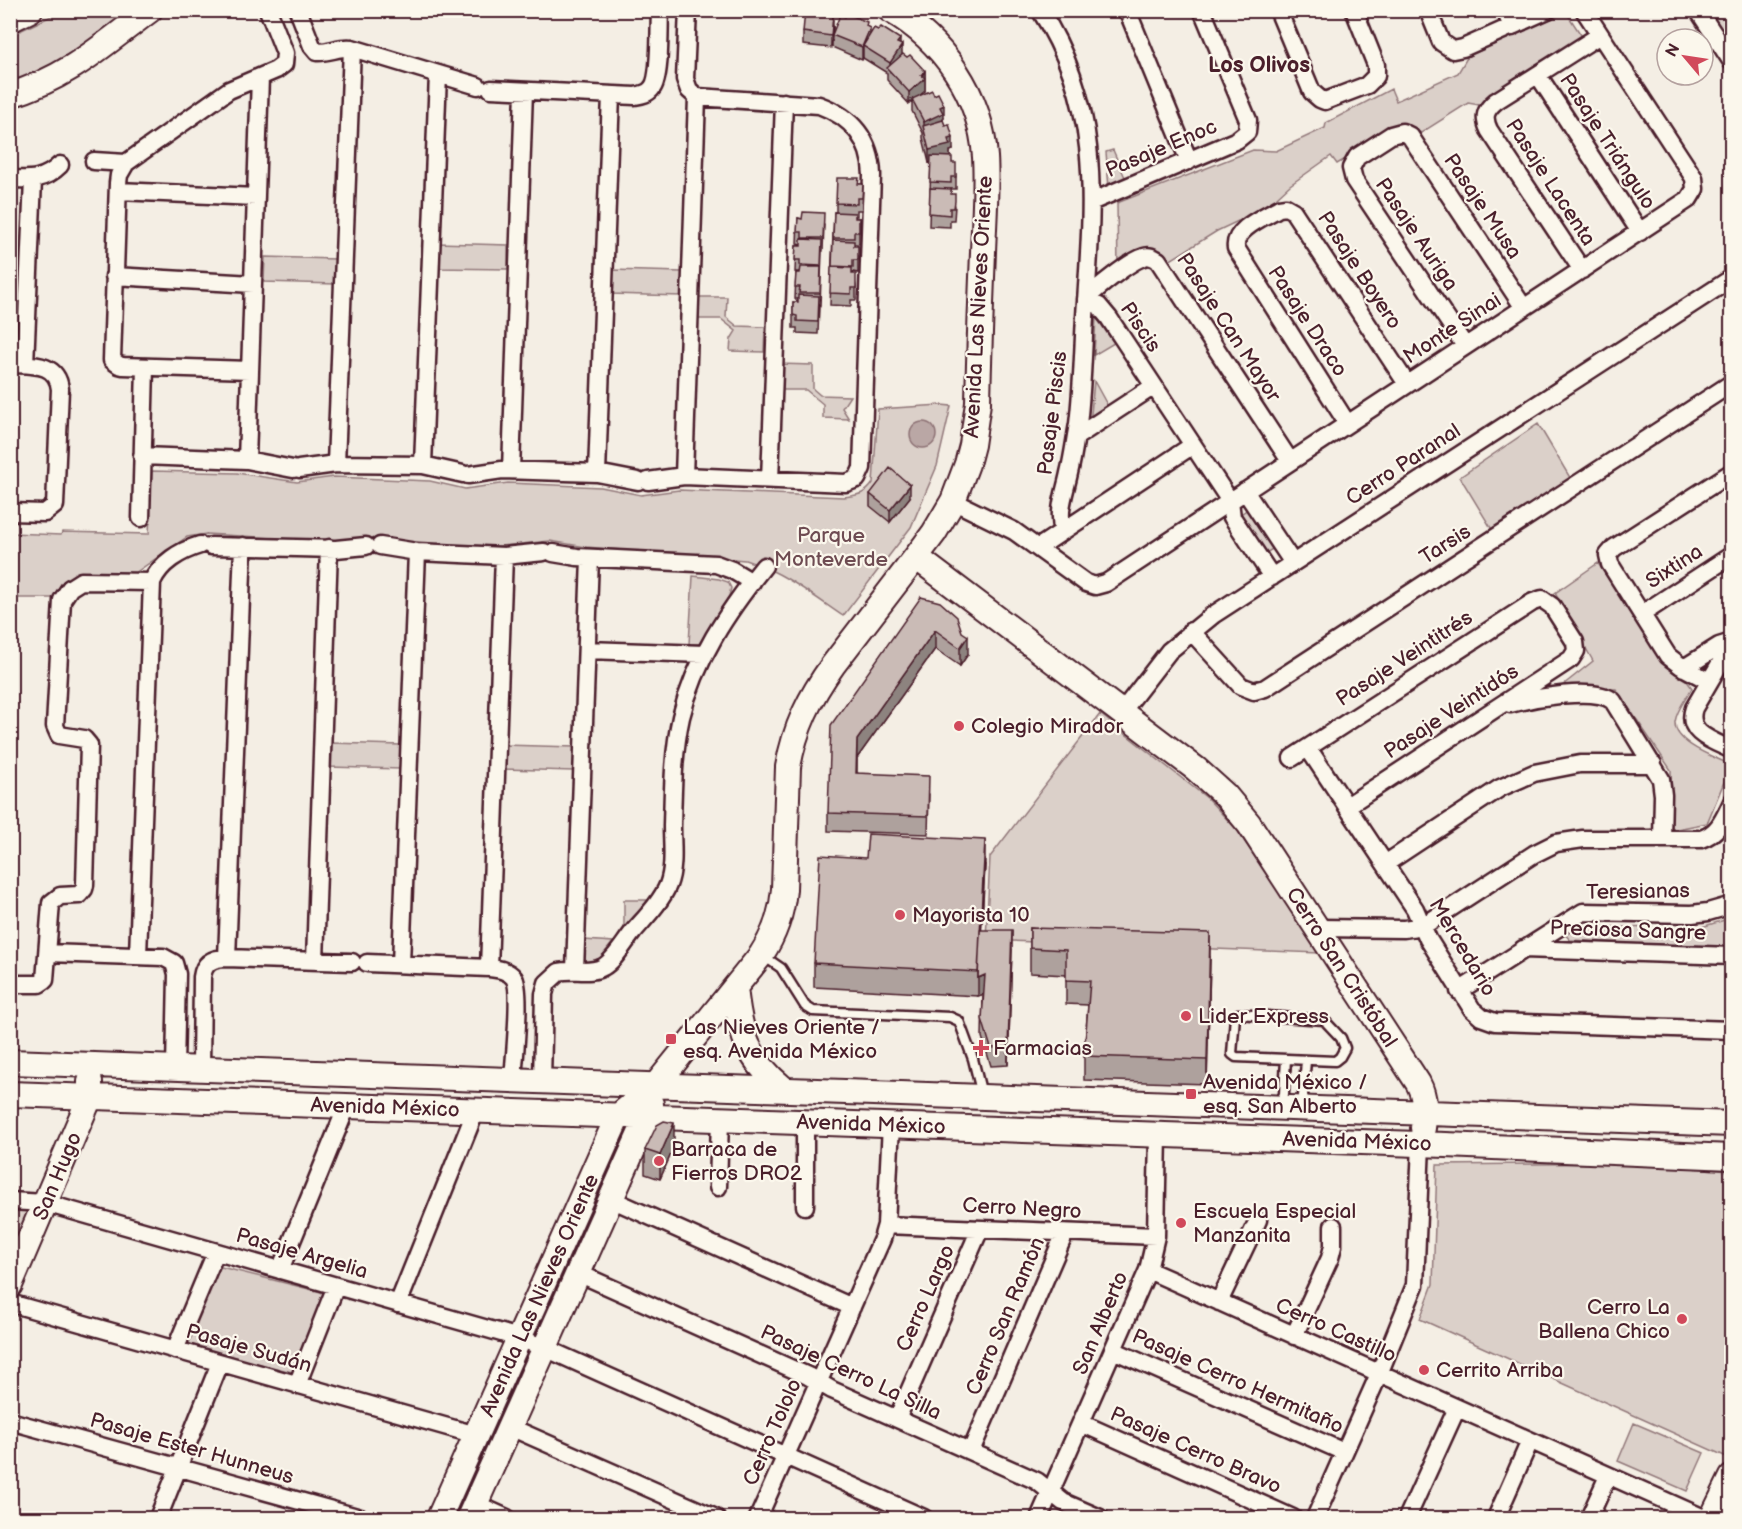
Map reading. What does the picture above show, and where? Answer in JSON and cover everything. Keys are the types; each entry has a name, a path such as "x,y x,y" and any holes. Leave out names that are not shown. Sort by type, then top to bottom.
{"main road":[{"path":"10,20 30,10"},
{"path":"10,95 39,85 82,62 150,10"},
{"name":"Avenida Las Nieves Oriente","path":"439,1518 618,1116 656,1084 735,988 774,933 783,906 788,767 797,727 818,686 934,533 953,501 967,464 976,425 985,155 978,117 958,74 921,31 890,10"},
{"name":"Cerro San Cristóbal","path":"916,557 1225,795 1249,824 1418,1083 1424,1095 1425,1113 1421,1144"},
{"path":"735,988 739,1022 747,1047 761,1068 784,1089"},
{"name":"Avenida México","path":"10,1062 1731,1124"},
{"name":"San Hugo","path":"10,1285 90,1097 89,1064"},
{"name":"Avenida Las Nieves Oriente","path":"473,1511 648,1116 656,1084"},
{"name":"Avenida México","path":"10,1094 1158,1134 1731,1157"},
{"path":"1318,1140 1337,1135 1342,1127 1343,1118 1338,1110"},
{"path":"1712,1518 1731,1477"}],"street":[{"path":"250,370 145,367 118,365 112,360 117,191 119,175 126,163 223,94 280,67 285,58 268,10"},
{"path":"298,10 312,46 317,52 344,47 352,48 484,87 611,95 641,95 652,90 657,78 660,10"},
{"path":"142,456 247,460 296,469 336,464 423,465 466,475 511,470 597,473 643,481 684,476 850,483 860,476 872,163 864,140 848,120 837,112 819,105 697,97 689,90 685,79 688,10"},
{"name":"Piscis","path":"1040,10 1064,54 1080,97 1088,140 1091,202 1086,299 1099,306 1109,318 1230,501 1232,517 1272,577"},
{"path":"1126,10 1189,161"},
{"name":"Pasaje Enoc","path":"1091,202 1238,140 1247,132 1248,120 1202,10"},
{"path":"1278,10 1312,92 1320,99 1331,100 1367,85 1376,76 1376,65 1354,10"},
{"path":"1428,10 1441,42 1453,50 1463,48 1548,10"},
{"path":"1505,10 1512,27"},
{"path":"1584,10 1600,35"},
{"path":"1698,10 1731,62"},
{"name":"Monte Sinai","path":"953,501 1014,531 1086,583 1101,585 1213,514 1347,423 1685,202 1695,189 1694,178 1600,35"},
{"name":"Pasaje Lacenta","path":"1582,270 1489,130 1485,120 1486,110 1490,106 1600,35"},
{"path":"336,464 352,48"},
{"path":"423,465 438,74"},
{"name":"Pasaje Triángulo","path":"1538,75 1640,232"},
{"path":"247,460 260,77"},
{"path":"511,470 524,91"},
{"path":"597,473 611,95"},
{"path":"684,476 697,97"},
{"path":"770,480 784,102"},
{"name":"Pasaje Musa","path":"1402,132 1413,140 1524,308"},
{"name":"Pasaje Auriga","path":"1402,132 1391,135 1357,157 1352,164 1352,176 1465,346"},
{"path":"94,162 126,163"},
{"path":"10,178 33,180 49,175 60,165"},
{"path":"10,512 45,513 52,509 56,501 59,383 49,369 38,365 18,364 33,180"},
{"path":"117,191 256,196"},
{"name":"Pasaje Boyero","path":"1235,241 1240,232 1279,208 1286,207 1293,211 1407,384"},
{"name":"Pasaje Draco","path":"1235,241 1237,252 1347,423"},
{"name":"Pasaje Can Mayor","path":"1086,299 1104,283 1140,259 1151,256 1158,260 1290,461"},
{"path":"114,276 253,284"},
{"name":"Cerro Paranal","path":"1121,713 1159,663 1191,632 1731,278"},
{"name":"Pasaje Piscis","path":"1063,531 1061,507 1076,437 1086,299"},
{"path":"141,518 145,367"},
{"name":"Tarsis","path":"1191,632 1241,686 1254,691 1265,688 1731,383"},
{"path":"1076,437 1154,386"},
{"path":"1039,547 1192,445"},
{"path":"1709,681 1684,668 1668,656 1610,564 1608,555 1614,548 1731,472"},
{"path":"1245,491 1293,563"},
{"path":"138,955 152,582 157,572 166,563 185,551 205,546 329,548 373,546 417,552 504,556 549,552 590,558 716,564 752,582"},
{"path":"227,958 243,546"},
{"path":"315,961 329,548"},
{"path":"401,964 417,552"},
{"name":"Sixtina","path":"1642,614 1731,555"},
{"path":"489,968 504,556"},
{"path":"575,970 590,558"},
{"path":"542,1081 547,983 554,974 564,970 593,970 608,963 660,899 668,885 672,869 673,775 676,746 687,696 704,654 726,617 764,567"},
{"path":"14,984 42,982 46,976 51,903 60,896 79,895 85,885 89,745 84,740 59,735 55,726 62,600 70,588 81,581 152,582"},
{"name":"Pasaje Veintidós","path":"1347,806 1571,659 1576,651 1575,642 1550,603 1542,600"},
{"name":"Pasaje Veintitrés","path":"1292,758 1533,602 1542,600"},
{"path":"1684,668 1719,645 1731,643"},
{"path":"1731,643 1694,708 1692,721 1699,733 1731,750"},
{"path":"586,650 704,654"},
{"path":"1542,678 1548,689 1558,696"},
{"path":"1498,707 1558,696 1592,694 1609,698 1617,705 1653,764 1662,787 1662,839"},
{"name":"Mercedario","path":"1308,748 1415,909 1428,939 1459,991 1476,1014 1495,1022 1731,1030"},
{"path":"1385,864 1500,788 1534,773 1580,764 1653,764"},
{"path":"1317,928 1404,929 1423,926 1534,854 1556,843 1582,838 1701,839 1725,831 1731,802"},
{"name":"Teresianas","path":"1459,991 1573,916 1588,911 1692,914 1731,905"},
{"name":"Preciosa Sangre","path":"1523,949 1731,956"},
{"path":"48,953 138,955 167,958 174,963 177,968 175,1068"},
{"path":"201,1069 203,972 210,961 227,958 401,964 489,968 511,975 517,984 513,1080"},
{"path":"280,1270 347,1106"},
{"path":"398,1304 476,1110"},
{"path":"718,1187 720,1119"},
{"path":"805,1122 805,1206"},
{"name":"Cerro Tololo","path":"759,1518 882,1239 886,1225 891,1125"},
{"name":"San Alberto","path":"1039,1518 1148,1270 1156,1236 1158,1134"},
{"name":"Cerro San Cristóbal","path":"1315,1518 1379,1374 1415,1285 1421,1144"},
{"path":"611,1199 852,1306"},
{"name":"Pasaje Argelia","path":"10,1202 45,1203 519,1338 924,1518"},
{"path":"1219,1302 1258,1220"},
{"name":"Cerro Negro","path":"886,1225 1156,1236"},
{"path":"1294,1336 1330,1258 1333,1246 1333,1227"},
{"name":"Cerro Largo","path":"897,1419 980,1229"},
{"name":"Cerro San Ramón","path":"970,1451 1065,1233"},
{"path":"175,1350 216,1252"},
{"name":"Cerro Castillo","path":"1148,1270 1704,1518"},
{"name":"Pasaje Cerro La Silla","path":"578,1273 819,1382 832,1390 1038,1481 1063,1502 1100,1518"},
{"path":"297,1385 336,1286"},
{"name":"Pasaje Sudán","path":"10,1303 476,1436"},
{"name":"Pasaje Cerro Hermitaño","path":"1113,1350 1344,1452"},
{"path":"158,1518 220,1363"},
{"path":"1407,1518 1457,1408"},
{"name":"Pasaje Ester Hunneus","path":"10,1421 361,1518"},
{"name":"Pasaje Cerro Bravo","path":"1081,1424 1293,1518"},
{"path":"510,1426 716,1518"},
{"path":"1496,1518 1530,1441"},
{"path":"1589,1518 1608,1476"},
{"path":"473,1511 507,1518"}],"lane":[{"path":"761,954 781,968 805,1006 813,1011 950,1017 959,1021 973,1059 982,1096"},
{"path":"1238,1014 1328,1022 1341,1038 1345,1048 1340,1057 1335,1061 1306,1061 1236,1057 1232,1054 1235,1016 1238,1014"},
{"path":"1278,1106 1284,1094 1286,1059"},
{"path":"1306,1061 1303,1096 1308,1108"}],"green space":[{"path":"62,11 135,11 75,55 11,87 11,35"},
{"path":"1708,11 1731,11 1731,47 1729,44"},
{"path":"1566,12 1585,41 1485,106 1468,103 1421,133 1405,124 1337,164 1331,156 1290,185 1277,197 1277,203 1244,222 1238,221 1217,231 1169,261 1164,253 1157,250 1118,270 1117,203 1253,150 1276,151 1325,128 1326,123 1391,89 1396,101 1458,73 1468,56"},
{"path":"1113,150 1127,182 1109,188 1106,152"},
{"path":"437,243 508,245 508,269 436,268"},
{"path":"265,257 336,259 336,284 264,282"},
{"path":"611,270 682,272 682,296 610,294"},
{"path":"698,297 727,297 726,317 737,326 765,327 764,352 730,351 731,339 736,331 721,319 698,319"},
{"path":"1096,317 1114,343 1094,355"},
{"path":"778,364 813,365 813,389 820,395 850,396 842,408 849,419 823,418 823,404 806,390 777,390"},
{"path":"1094,381 1111,412 1090,425"},
{"name":"Parque Monteverde","path":"951,406 937,466 911,527 843,616 772,570 745,560 586,547 550,541 491,547 410,546 206,534 187,537 132,575 80,574 60,586 59,598 11,598 11,533 149,534 152,471 237,473 297,482 334,477 430,481 465,489 508,483 601,487 641,495 679,490 844,497 864,492 873,483 878,409"},
{"path":"1538,424 1572,481 1494,533 1460,477"},
{"path":"1249,508 1274,548 1266,553 1241,514"},
{"path":"1598,563 1666,667 1687,681 1692,688 1676,718 1676,730 1681,737 1697,749 1731,765 1707,823 1672,830 1671,770 1616,689 1563,690 1563,685 1593,661 1555,593"},
{"path":"693,576 719,579 728,582 731,588 729,596 699,644 689,644"},
{"path":"1100,714 1207,798 1237,830 1319,953 986,940 990,857"},
{"path":"330,743 401,745 401,769 329,767"},
{"path":"503,745 575,747 574,771 503,769"},
{"path":"624,900 650,900 624,928"},
{"path":"1731,918 1731,949 1570,940 1564,933 1580,926 1695,929"},
{"path":"584,940 613,942 595,965 583,964"},
{"path":"610,1148 622,1148 539,1341 528,1336"},
{"path":"1622,1163 1731,1171 1732,1452 1729,1458 1420,1319 1433,1284 1437,1165"},
{"path":"11,1206 37,1207 11,1265"},
{"path":"217,1266 325,1293 292,1372 187,1346"},
{"path":"524,1345 537,1349 462,1518 448,1518"},
{"path":"1634,1423 1704,1453 1687,1491 1618,1461"}],"shaded area":[{"path":"923,422 932,426 936,435 932,444 923,448 914,444 910,435 914,426"}],"building":[{"path":"810,10 829,10 829,15 833,15 831,36 803,32 805,11 810,12"},
{"path":"846,13 867,22 866,26 870,28 862,47 832,35 840,15 845,17"},
{"path":"881,27 900,39 897,43 902,45 890,63 863,46 874,28 878,30"},
{"path":"903,54 907,57 910,55 925,71 921,75 925,78 909,92 887,68"},
{"path":"932,90 934,95 938,93 944,105 940,107 943,113 924,122 912,99"},
{"path":"943,120 945,125 949,124 953,138 948,139 950,145 929,150 923,126"},
{"path":"931,156 952,157 952,163 956,163 956,177 951,177 951,183 930,182"},
{"path":"837,178 859,178 858,184 863,184 862,198 857,198 857,204 836,203"},
{"path":"930,188 951,189 951,194 955,194 954,208 950,208 950,215 929,213"},
{"path":"803,212 824,213 823,238 802,238 802,232 797,232 798,218 802,219"},
{"path":"834,212 855,213 855,218 859,218 859,232 854,232 854,238 833,238"},
{"path":"801,239 822,240 821,266 800,265 800,260 795,260 796,246 801,246"},
{"path":"833,240 854,241 854,246 858,246 858,260 853,260 853,267 832,266"},
{"path":"801,267 821,267 820,293 799,293 800,287 795,287 796,273 800,273"},
{"path":"831,267 852,268 852,274 856,274 856,288 851,288 851,294 830,293"},
{"path":"798,295 819,296 818,322 797,321 797,316 793,315 793,302 798,302"},
{"path":"890,468 910,485 890,510 870,494"},
{"path":"921,597 940,602 957,617 962,632 968,636 960,648 935,630 857,740 856,773 929,776 928,816 828,813 831,725"},
{"name":"Mayorista 10","path":"868,834 985,840 978,972 814,963 820,855 866,858"},
{"path":"1030,928 1210,933 1207,1060 1084,1056 1090,981 1066,980 1066,950 1030,948"},
{"path":"980,930 1012,930 1008,1047 991,1048 982,1019 985,975 978,978"},
{"path":"664,1121 674,1123 660,1155 645,1150 657,1125"}],"place":[{"name":"Colegio Mirador","path":"959,726"},
{"name":"Mayorista 10","path":"900,915"},
{"name":"Lider Express","path":"1186,1016"},
{"name":"Las Nieves Oriente / esq. Avenida México","path":"671,1039"},
{"name":"Farmacias","path":"981,1048"},
{"name":"Avenida México / esq. San Alberto","path":"1191,1094"},
{"name":"Barraca de Fierros DRO2","path":"659,1161"},
{"name":"Escuela Especial Manzanita","path":"1181,1223"},
{"name":"Cerro La Ballena Chico","path":"1682,1319"},
{"name":"Cerrito Arriba","path":"1424,1370"}],"district":[{"name":"Los Olivos","path":"1259,64"}]}
